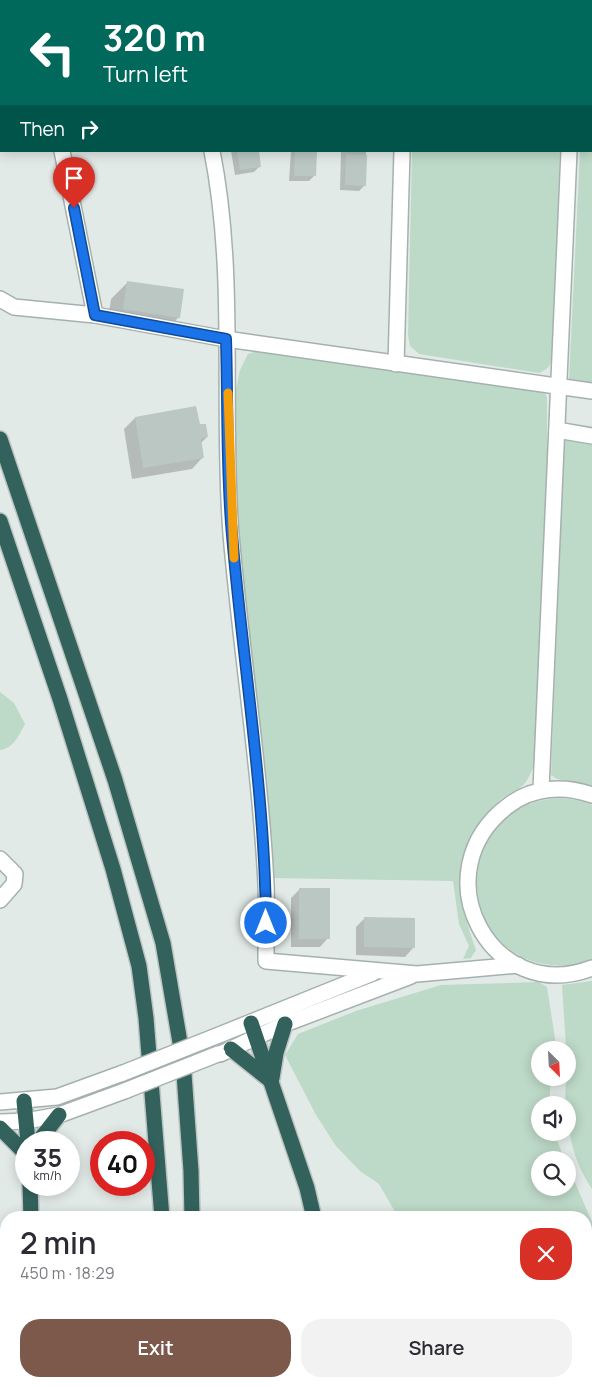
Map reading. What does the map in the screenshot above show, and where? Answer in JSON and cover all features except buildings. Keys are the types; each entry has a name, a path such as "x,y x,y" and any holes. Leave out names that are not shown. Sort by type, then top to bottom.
{"highway":[{"path":"0,439 115,780 163,943 184,1060 192,1211"},
{"path":"0,521 60,699 113,869 139,966 146,1018 161,1211"},
{"path":"251,1023 307,1188 312,1211"},
{"path":"272,1082 276,1053 285,1024"},
{"path":"224,1052 272,1082"},
{"path":"24,1101 27,1131"},
{"path":"47,1131 59,1115"},
{"path":"0,1128 15,1143"},
{"path":"30,1196 31,1211"}],"street":[{"path":"62,152 95,315"},
{"path":"212,152 216,172 226,284 231,533 255,753 264,866 266,962 417,974 518,965"},
{"path":"396,364 402,152"},
{"path":"542,789 560,387 568,152"},
{"path":"0,300 14,307 95,315 226,339 592,391"},
{"path":"557,430 592,436"},
{"path":"592,796 577,790 542,789 517,799 493,816 476,840 468,868 468,897 477,925 494,948 518,965 535,972 553,975 580,973 592,968"},
{"path":"0,859 15,874 14,884 0,900"},
{"path":"0,1102 57,1097 251,1023 374,972"},
{"path":"0,1122 59,1115 224,1052 285,1024 417,974"}],"green space":[{"path":"412,152 560,152 552,356 550,365 539,373 419,354 410,346 408,335"},
{"path":"580,152 592,152 592,382 569,381"},
{"path":"258,351 540,391 545,393 547,398 547,512 536,760 524,784 501,799 484,817 472,834 465,852 461,869 461,888 463,907 476,950 471,958 463,959 469,946 459,924 453,881 273,878 269,817 237,535 234,398 240,370 248,354"},
{"path":"564,436 592,441 592,786 557,779 551,775"},
{"path":"0,692 14,703 25,724 12,744 0,750"},
{"path":"558,798 581,800 592,805 592,961 550,965 517,954 493,933 480,905 477,874 485,844 504,819 535,802"},
{"path":"592,981 592,1189 576,1159 576,1151 574,1151 571,1141 576,1141 576,1096 565,1096 566,1086 576,1086 576,1041 566,1041 562,985"},
{"path":"539,982 547,987 555,1041 531,1041 531,1086 550,1086 550,1096 531,1096 531,1141 557,1141 561,1151 531,1151 531,1196 576,1196 576,1185 587,1211 395,1211 379,1184 360,1171 336,1146 316,1115 285,1055 298,1034 356,1011 441,985"}],"slow traffic":[{"path":"228,393 231,533 234,558"}],"route":[{"path":"74,208 95,315 226,339 231,533 255,753 266,885 266,923"}]}
